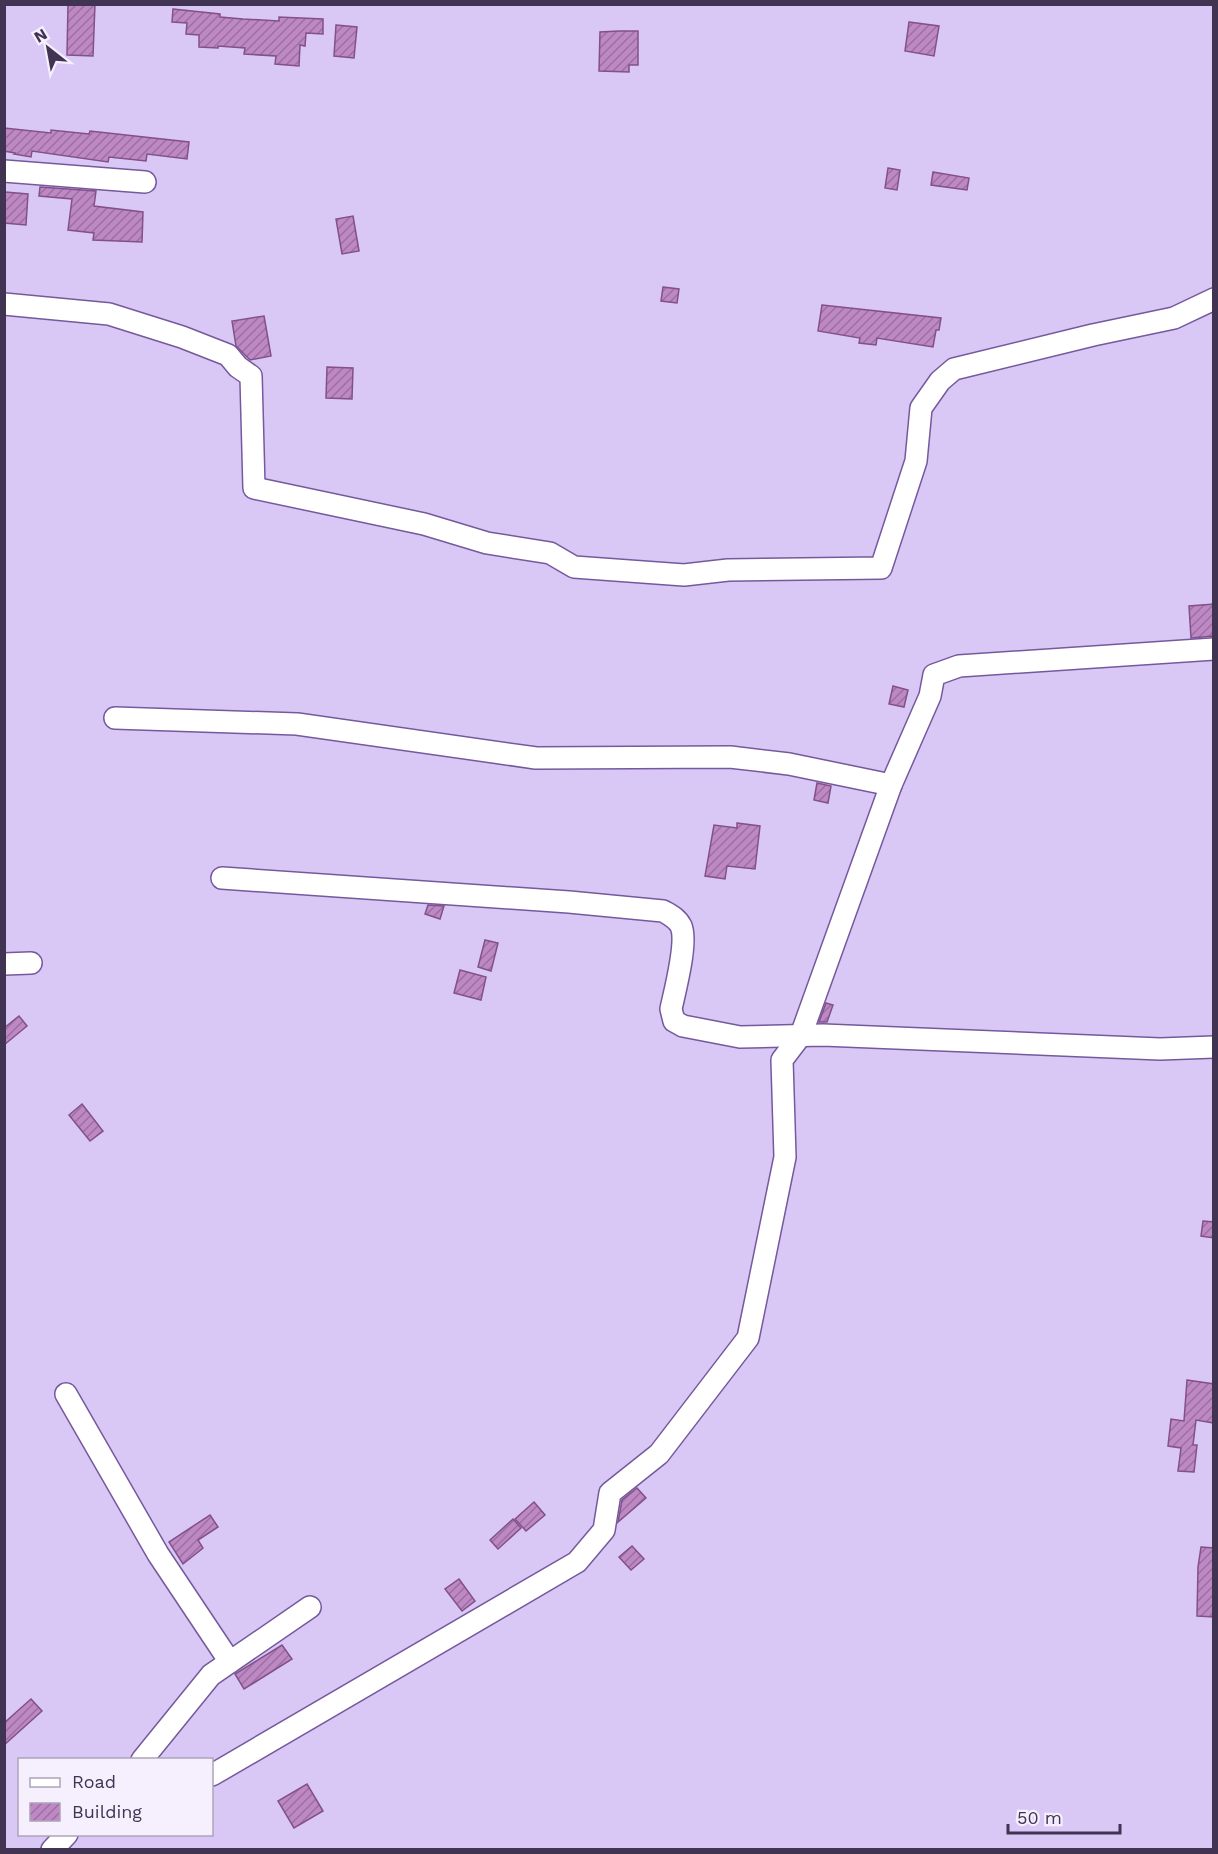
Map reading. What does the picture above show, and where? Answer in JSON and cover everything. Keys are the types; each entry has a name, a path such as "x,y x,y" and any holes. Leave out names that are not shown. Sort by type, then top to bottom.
{"street":[{"path":"4,171 145,182"},
{"path":"4,304 109,314 182,337 228,355 238,367 251,376 254,488 424,524 487,543 550,553 574,567 684,575 728,570 881,568 916,461 921,408 940,381 954,369 1060,342 1174,318 1214,299"},
{"path":"213,1774 577,1562 604,1530 610,1493 659,1454 748,1338 785,1157 782,1060 801,1035 891,785 930,696 934,675 959,666 1214,649"},
{"path":"115,718 297,724 536,758 730,757 789,764 891,785"},
{"path":"222,878 569,902 663,911 676,919 681,926 684,939 671,1010 674,1021 682,1026 740,1037 801,1035 1160,1049 1214,1047"},
{"path":"4,964 31,963"},
{"path":"66,1394 158,1554 230,1662"},
{"path":"144,1758 212,1675 310,1607"}],"building":[{"path":"68,4 95,4 93,56 67,55"},
{"path":"173,9 243,19 279,21 279,17 323,19 323,34 306,33 305,46 300,45 299,66 275,64 276,56 244,54 245,48 199,47 199,35 186,34 187,23 172,22"},
{"path":"909,22 939,26 934,56 905,51"},
{"path":"336,25 357,27 354,58 334,56"},
{"path":"638,31 638,65 629,65 629,72 599,71 600,32"},
{"path":"4,128 51,133 51,130 89,134 90,131 189,142 187,159 147,154 146,161 109,157 108,162 32,151 31,157 4,151"},
{"path":"888,168 900,170 897,190 885,188"},
{"path":"933,172 969,178 967,190 931,185"},
{"path":"40,187 96,191 94,206 143,212 142,242 93,240 94,233 68,230 72,199 39,196"},
{"path":"5,192 28,194 26,225 4,223"},
{"path":"353,216 359,251 342,254 336,219"},
{"path":"663,287 679,289 677,303 661,301"},
{"path":"822,305 941,318 933,347 877,338 876,345 859,343 860,338 818,331"},
{"path":"264,316 271,356 250,360 236,346 232,321"},
{"path":"327,367 353,368 352,399 326,398"},
{"path":"1214,604 1214,636 1191,638 1189,606"},
{"path":"893,686 908,690 904,707 889,704"},
{"path":"817,783 831,786 828,803 814,800"},
{"path":"737,823 760,826 755,869 727,866 725,879 705,876 714,825 737,828"},
{"path":"428,905 444,906 440,919 425,914"},
{"path":"485,940 498,943 491,971 478,967"},
{"path":"460,970 486,977 481,1000 454,993"},
{"path":"826,1003 833,1005 827,1022 819,1022"},
{"path":"19,1016 27,1026 4,1045 4,1028"},
{"path":"82,1104 103,1131 90,1141 69,1115"},
{"path":"1203,1221 1214,1222 1214,1238 1201,1236"},
{"path":"1187,1380 1214,1384 1214,1423 1196,1420 1193,1445 1197,1445 1194,1472 1178,1471 1181,1448 1168,1446 1171,1419 1184,1421"},
{"path":"637,1488 646,1498 618,1522 622,1500"},
{"path":"534,1502 545,1515 526,1531 515,1519"},
{"path":"210,1515 218,1527 198,1540 203,1548 183,1564 169,1542"},
{"path":"513,1519 521,1528 498,1549 490,1540"},
{"path":"632,1546 644,1559 631,1570 619,1557"},
{"path":"1201,1547 1214,1548 1214,1617 1197,1616 1198,1567"},
{"path":"459,1579 475,1601 462,1611 445,1589"},
{"path":"282,1645 292,1659 244,1689 235,1674"},
{"path":"31,1699 42,1711 4,1745 4,1723"},
{"path":"307,1784 323,1811 294,1828 278,1801"}]}
